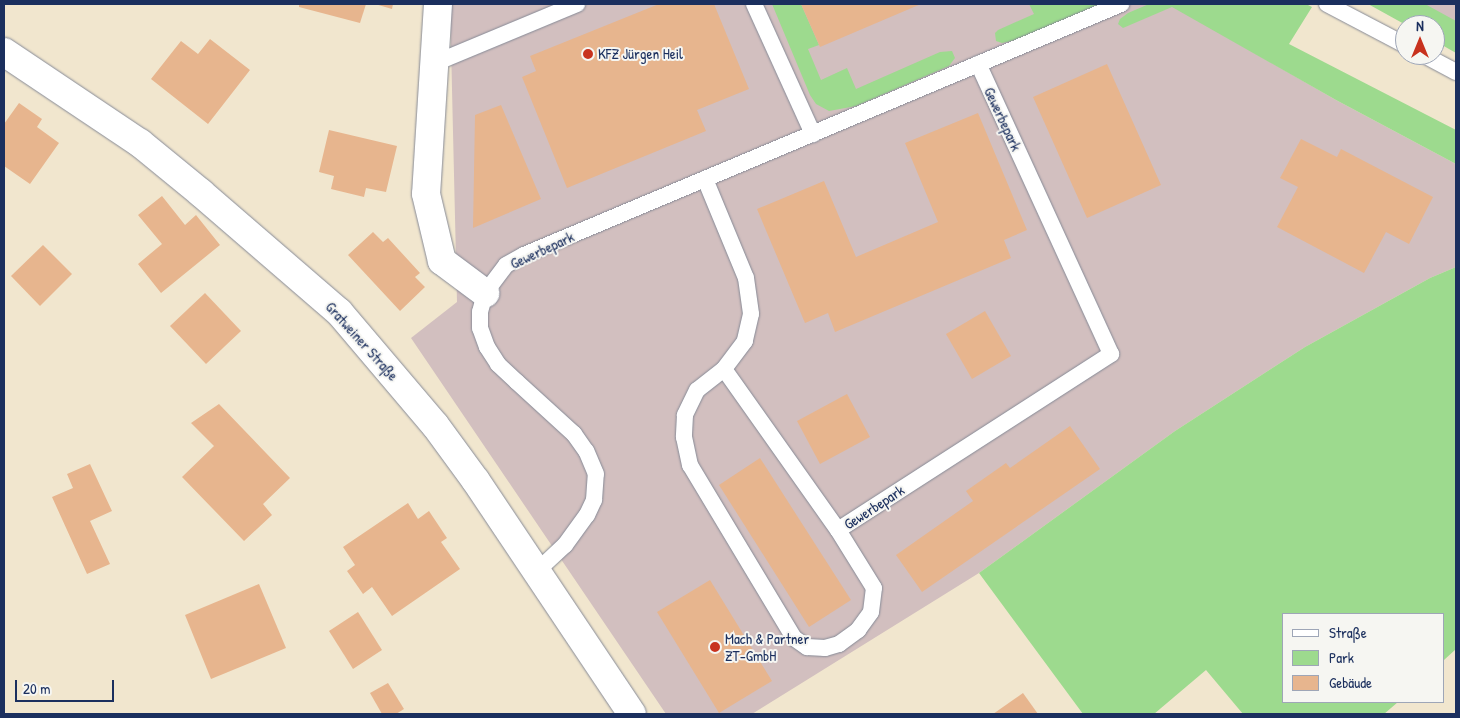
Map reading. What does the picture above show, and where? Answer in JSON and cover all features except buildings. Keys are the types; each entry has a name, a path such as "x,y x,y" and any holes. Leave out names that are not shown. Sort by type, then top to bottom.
{"main road":[{"path":"438,4 426,194 442,262 485,294"},
{"name":"Gratweiner Straße","path":"6,58 82,103 140,143 201,192 339,312 435,425 476,481 632,714"}],"lane":[{"path":"435,63 577,4"},
{"path":"754,4 813,134"},
{"name":"Gewerbepark","path":"536,572 564,544 587,515 594,500 596,474 586,451 574,434 498,364 487,347 480,328 480,312 485,294 506,265 524,255 1121,4"},
{"path":"1327,4 1395,40"},
{"name":"Gewerbepark","path":"705,179 746,278 751,314 745,342 724,368 697,390 685,415 684,437 690,465 794,638 808,647 825,648 839,644 858,630 872,612 874,588 838,530 1111,354 978,64"},
{"path":"1443,65 1456,72"},
{"path":"724,368 838,530"}],"shaded area":[{"path":"450,4 1169,4 1336,100 1456,164 1456,267 1430,278 1305,347 1175,431 979,573 752,714 666,714 411,338 457,302"},
{"path":"1397,4 1456,4 1456,36 1445,30 1445,15 1417,15"}],"green space":[{"path":"772,4 801,4 819,45 808,49 821,80 847,68 856,89 940,52 952,51 955,58 949,66 856,106 829,111 816,104 810,95"},
{"path":"1029,4 1100,4 1016,40 1002,43 996,41 995,33 998,30 1034,14"},
{"path":"1149,4 1306,4 1312,7 1289,44 1456,130 1456,164 1336,100 1172,7 1123,28 1118,24 1120,19 1128,13"},
{"path":"1368,4 1425,4 1456,21 1456,53 1445,47 1445,15 1395,15 1395,19"},
{"path":"1456,267 1456,649 1445,659 1445,613 1282,613 1282,703 1397,703 1384,714 1243,714 1206,670 1154,714 1083,714 979,573 1175,431 1305,347 1430,278"}],"place":[{"name":"KFZ Jürgen Heil","path":"588,54"},
{"name":"Mach & Partner ZT-GmbH","path":"715,647"}]}
